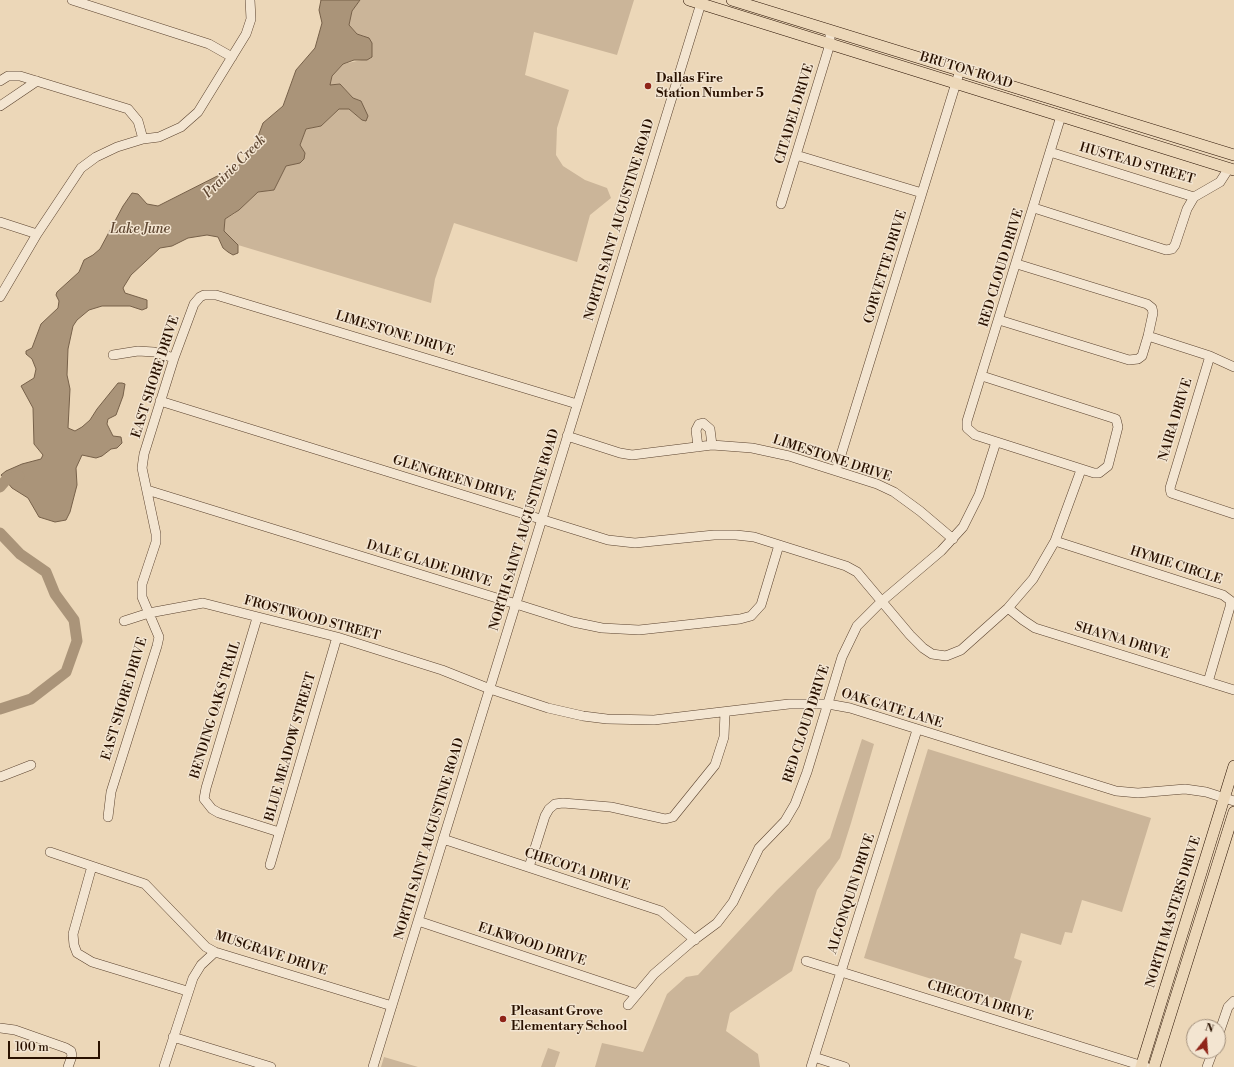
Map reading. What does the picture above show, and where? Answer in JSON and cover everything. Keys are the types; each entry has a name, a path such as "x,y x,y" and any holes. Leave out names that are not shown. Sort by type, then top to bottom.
{"main road":[{"name":"BRUTON ROAD","path":"689,0 702,2 830,44 1231,169"},
{"name":"BRUTON ROAD","path":"732,0 1234,155"},
{"path":"1034,107 1038,94"},
{"path":"1062,116 1065,103"},
{"path":"1136,139 1140,126"},
{"path":"1231,169 1234,155"},
{"name":"NORTH MASTERS DRIVE","path":"1143,1066 1192,904 1229,800 1234,766"},
{"name":"NORTH MASTERS DRIVE","path":"1154,1067 1234,812"},
{"path":"1192,904 1204,907"}],"street":[{"path":"72,0 209,44 232,57"},
{"path":"0,297 37,234 81,168 96,157 117,147 142,139 159,137 181,127 198,112 246,34 251,19 250,0"},
{"name":"NORTH SAINT AUGUSTINE ROAD","path":"373,1067 702,2"},
{"name":"CITADEL DRIVE","path":"781,204 830,44 830,30"},
{"name":"CORVETTE DRIVE","path":"836,471 960,70"},
{"path":"0,81 8,76 14,75 128,109 138,121 142,139"},
{"path":"0,106 37,81"},
{"name":"RED CLOUD DRIVE","path":"628,1005 654,974 717,923 722,917 738,892 751,861 760,848 785,821 791,811 807,772 849,638 863,617 953,539 963,527 979,495 996,442 975,435 967,428 967,421 1062,116"},
{"name":"HUSTEAD STREET","path":"1050,152 1194,197 1220,182 1231,169"},
{"path":"796,155 922,193"},
{"path":"1034,208 1166,250 1172,249 1175,245 1187,209 1194,197"},
{"path":"0,222 37,234"},
{"path":"999,320 1129,360 1138,359 1142,356 1153,313 1152,308 1147,304 1017,264"},
{"name":"LIMESTONE DRIVE","path":"204,294 216,295 577,404"},
{"name":"EAST SHORE DRIVE","path":"108,817 111,792 159,637 142,597 142,584 156,534 142,468 144,454 174,358 194,304 204,294"},
{"path":"1148,336 1210,356 1234,367"},
{"path":"113,355 138,351 154,352 174,358"},
{"name":"NAIRA DRIVE","path":"1210,356 1170,488 1171,493 1234,514"},
{"path":"982,376 1116,419 1118,427 1108,466 1099,473 1081,470 996,442"},
{"name":"GLENGREEN DRIVE","path":"160,401 594,537 635,543 714,535 736,535 779,545 857,572 881,602 923,648 932,654 946,656 961,650 1008,608 1033,579 1055,541 1081,470"},
{"path":"698,447 696,430 699,424 703,423 710,429 712,445"},
{"name":"LIMESTONE DRIVE","path":"567,436 620,453 632,455 712,445 767,451 877,484 894,492 920,511 953,539"},
{"name":"DALE GLADE DRIVE","path":"146,490 573,622 602,628 639,630 740,619 755,613 761,605 779,545"},
{"name":"HYMIE CIRCLE","path":"1055,541 1223,595 1231,601 1208,682"},
{"name":"FROSTWOOD STREET","path":"124,621 149,613 203,602 257,618 286,623 337,637 442,670 490,689"},
{"name":"SHAYNA DRIVE","path":"1008,608 1035,628 1234,690"},
{"name":"BENDING OAKS TRAIL","path":"257,618 204,799 212,809 219,813 279,832"},
{"name":"BLUE MEADOW STREET","path":"270,865 337,637"},
{"name":"OAK GATE LANE","path":"490,689 548,708 583,716 607,719 654,720 789,704 828,704 850,708 916,730 1116,791 1145,793 1185,789 1206,792 1229,800"},
{"path":"529,867 545,816 549,809 555,804 563,803 611,807 665,819 673,817 715,765 724,736 725,712"},
{"name":"ALGONQUIN DRIVE","path":"811,1067 916,730"},
{"path":"0,777 31,765"},
{"name":"CHECOTA DRIVE","path":"443,839 661,912 695,940"},
{"name":"MUSGRAVE DRIVE","path":"50,852 146,884 206,947 214,952 392,1006"},
{"path":"92,866 73,934 74,945 77,953 92,962 188,991"},
{"name":"ELKWOOD DRIVE","path":"418,921 637,994"},
{"path":"164,1067 188,991 201,965 214,952"},
{"name":"CHECOTA DRIVE","path":"806,961 1143,1066"},
{"path":"1225,1019 1231,1004"},
{"path":"0,1028 15,1030 66,1048 70,1051 72,1056 68,1067"},
{"path":"173,1037 271,1067"},
{"path":"814,1057 845,1067"}],"shaded area":[{"path":"360,0 634,0 617,55 534,32 525,75 569,90 557,128 556,155 563,166 585,180 607,188 611,198 590,215 577,262 454,223 435,279 431,303 238,245 224,231 225,219 234,214 258,192 274,190 286,166 300,163 305,153 300,145 306,129 321,126 339,109 349,109 362,120 361,101 353,98 340,84 330,85 332,76 343,64 371,58 364,36 357,34 349,25 352,11"},
{"path":"862,739 874,744 851,823 840,858 817,890 792,971 730,1013 726,1031 758,1054 760,1067 595,1067 602,1043 643,1052 667,994 686,977 698,975 777,890 830,838"},
{"path":"928,749 1151,818 1122,912 1082,900 1072,933 1065,932 1061,945 1021,933 1014,958 1022,961 1009,1003 864,958"},
{"path":"548,1048 560,1052 555,1067 541,1067"},
{"path":"384,1057 418,1067 381,1067"}],"water":[{"name":"Lake June","path":"321,0 360,0 352,11 349,25 357,34 369,38 372,43 372,57 367,60 354,60 343,64 332,76 330,85 340,84 353,98 361,101 368,116 366,121 362,120 349,109 339,109 321,126 306,129 300,145 305,153 304,159 300,163 286,166 274,190 258,192 239,210 225,219 224,231 238,245 238,253 233,255 223,248 218,237 207,235 188,238 172,246 160,248 131,275 123,288 125,293 147,300 147,308 142,310 130,306 102,306 89,310 77,320 73,326 68,349 67,375 70,389 68,428 75,431 82,427 90,420 118,383 122,383 125,384 123,396 116,415 108,419 107,424 113,436 121,437 122,443 117,448 111,449 102,456 96,458 82,455 76,468 77,485 70,512 66,520 55,522 39,517 28,498 12,488 1,475 6,471 22,464 41,459 43,455 34,444 33,408 21,386 34,378 36,369 32,359 26,354 26,351 32,348 41,324 58,308 59,301 56,295 57,292 79,272 84,260 100,249 123,206 132,193 138,194 147,204 158,206 245,162 252,152 263,123 283,106 296,70 315,48 322,23 319,10"}],"waterway":[{"name":"Prairie Creek","path":"0,487 6,480 19,476"},
{"name":"Prairie Creek","path":"0,533 20,554 46,572 55,594 74,620 77,641 66,672 31,699 0,709"}],"place":[{"name":"Dallas Fire Station Number 5","path":"648,86"},
{"name":"Pleasant Grove Elementary School","path":"503,1019"}]}
